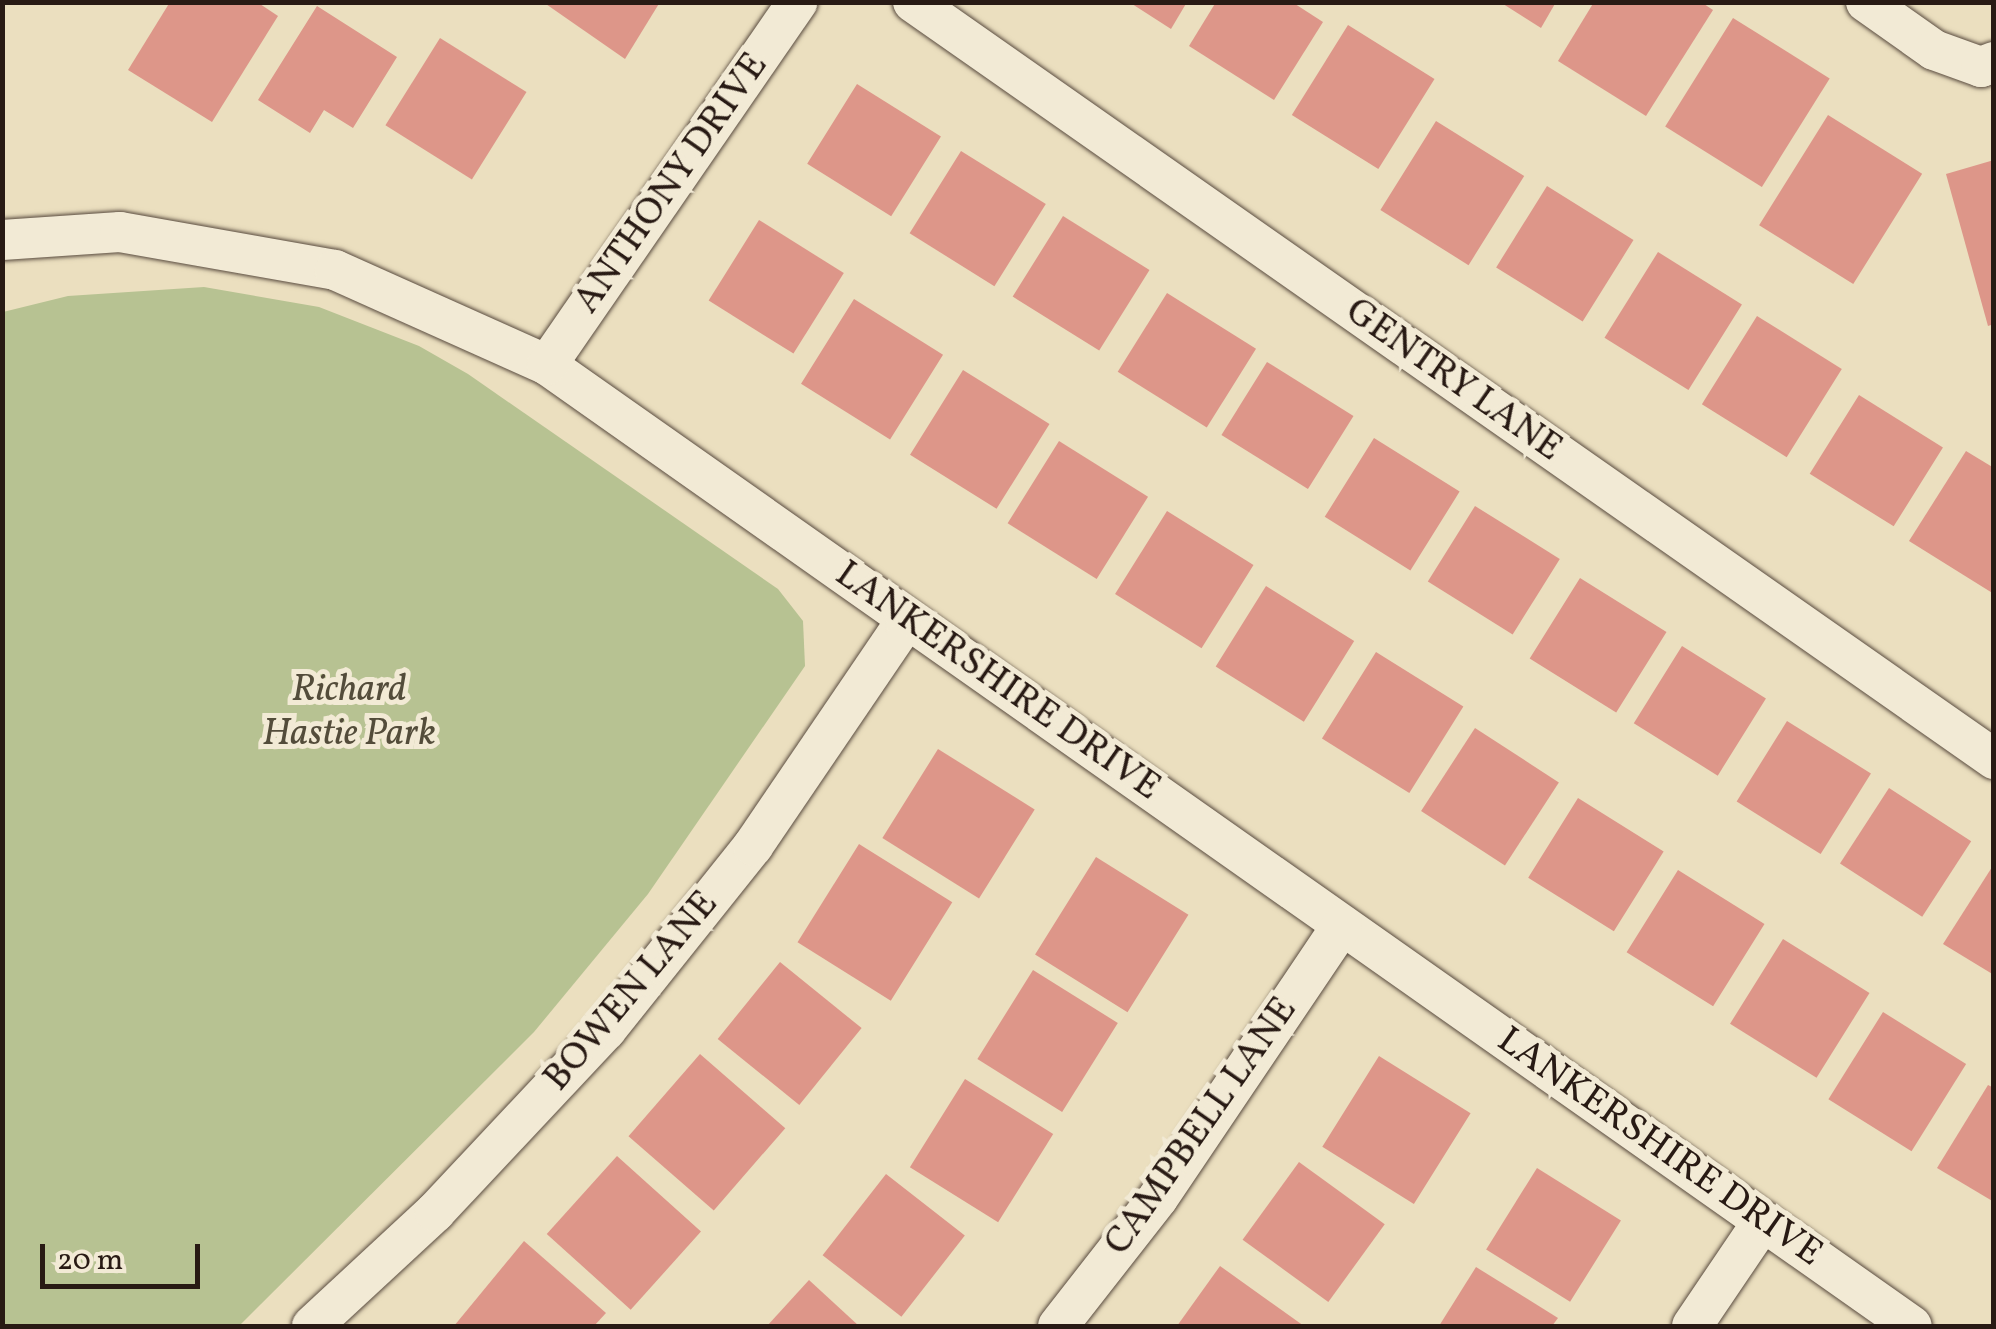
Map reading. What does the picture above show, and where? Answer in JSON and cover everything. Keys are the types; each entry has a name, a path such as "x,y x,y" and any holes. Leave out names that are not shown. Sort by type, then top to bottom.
{"street":[{"name":"ANTHONY DRIVE","path":"547,366 797,2"},
{"name":"GENTRY LANE","path":"914,2 1994,759"},
{"path":"1866,2 1934,50 1981,67 1994,62"},
{"name":"LANKERSHIRE DRIVE","path":"5,229 120,232 334,270 547,366 1912,1326"},
{"name":"BOWEN LANE","path":"312,1326 435,1212 606,1030 753,846 908,619"},
{"name":"CAMPBELL LANE","path":"1058,1326 1158,1198 1342,925"},
{"path":"1692,1326 1762,1221"}],"green space":[{"name":"Richard Hastie Park","path":"204,287 319,307 419,346 468,374 778,589 803,621 805,666 648,894 534,1032 239,1326 3,1326 3,312 68,296"}],"building":[{"path":"170,2 257,2 278,16 212,122 128,70"},
{"path":"543,2 660,2 625,59"},
{"path":"1129,2 1187,2 1171,29"},
{"path":"1216,2 1292,2 1323,22 1274,100 1189,46"},
{"path":"1500,2 1556,2 1541,28"},
{"path":"1594,2 1701,2 1713,10 1646,116 1558,61"},
{"path":"317,6 397,57 353,128 324,110 310,133 258,100"},
{"path":"1733,18 1830,78 1762,187 1665,127"},
{"path":"1348,25 1435,79 1378,169 1292,115"},
{"path":"440,38 527,92 472,179 385,125"},
{"path":"857,84 941,136 891,216 807,164"},
{"path":"1828,115 1922,174 1853,284 1759,225"},
{"path":"1436,121 1524,176 1469,265 1380,210"},
{"path":"961,151 1046,204 994,286 910,233"},
{"path":"1994,160 1994,324 1988,326 1946,174"},
{"path":"1547,186 1634,240 1583,321 1496,267"},
{"path":"1063,216 1150,270 1099,351 1013,297"},
{"path":"759,220 844,273 793,354 709,301"},
{"path":"1658,252 1742,304 1688,390 1604,338"},
{"path":"1167,293 1256,349 1207,428 1118,372"},
{"path":"854,299 943,355 890,439 801,384"},
{"path":"1757,316 1842,369 1787,457 1702,404"},
{"path":"1267,362 1354,416 1308,489 1221,435"},
{"path":"963,370 1050,424 997,509 910,455"},
{"path":"1859,395 1943,447 1894,526 1810,474"},
{"path":"1374,438 1460,492 1410,570 1325,517"},
{"path":"1059,441 1148,497 1097,579 1008,523"},
{"path":"1966,451 1994,468 1994,594 1909,541"},
{"path":"1475,506 1560,559 1513,634 1428,581"},
{"path":"1167,511 1254,565 1202,648 1115,594"},
{"path":"1580,578 1667,632 1616,713 1530,659"},
{"path":"1266,586 1354,641 1304,722 1216,667"},
{"path":"1682,646 1766,698 1718,776 1634,723"},
{"path":"1376,652 1463,707 1409,793 1322,739"},
{"path":"1787,721 1871,773 1821,854 1737,802"},
{"path":"1475,728 1559,782 1505,865 1421,811"},
{"path":"938,749 1035,809 979,898 882,838"},
{"path":"1889,788 1971,841 1922,917 1840,863"},
{"path":"1578,798 1664,852 1614,931 1528,878"},
{"path":"859,844 952,902 891,1001 798,942"},
{"path":"1096,857 1188,915 1127,1012 1035,955"},
{"path":"1994,864 1994,975 1943,944"},
{"path":"1678,870 1765,924 1713,1006 1627,952"},
{"path":"1783,939 1870,993 1817,1078 1730,1024"},
{"path":"780,962 862,1028 799,1105 718,1039"},
{"path":"1033,970 1118,1023 1062,1112 977,1059"},
{"path":"1883,1012 1966,1064 1912,1151 1828,1099"},
{"path":"700,1054 785,1128 714,1210 628,1136"},
{"path":"1379,1056 1471,1113 1414,1204 1322,1147"},
{"path":"965,1079 1053,1134 998,1222 910,1167"},
{"path":"1988,1085 1994,1088 1994,1202 1937,1168"},
{"path":"617,1156 701,1232 631,1310 547,1234"},
{"path":"1299,1162 1385,1224 1328,1302 1243,1240"},
{"path":"1537,1168 1621,1220 1570,1302 1486,1249"},
{"path":"886,1174 965,1236 901,1317 823,1255"},
{"path":"524,1241 606,1313 594,1326 454,1326"},
{"path":"1220,1266 1304,1326 1177,1326"},
{"path":"1476,1267 1558,1318 1552,1326 1439,1326"},
{"path":"809,1280 859,1326 767,1326"}]}
